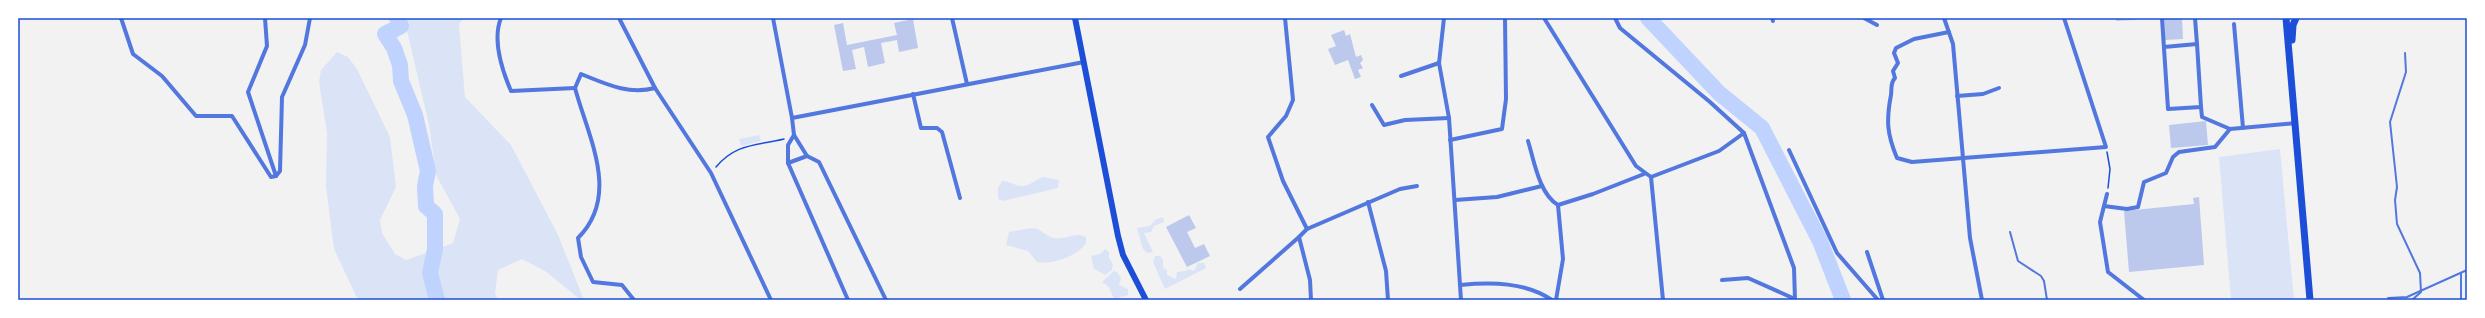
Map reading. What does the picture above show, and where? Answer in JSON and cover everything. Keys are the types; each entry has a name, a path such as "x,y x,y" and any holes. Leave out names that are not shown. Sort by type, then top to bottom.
{"highway":[{"path":"2286,18 2310,300"},
{"path":"2290,60 2293,25 2296,18"}],"main road":[{"path":"1075,18 1118,236 1123,255 1146,300"}],"street":[{"path":"121,18 133,54 162,76 196,116 232,116 271,177 276,176 280,171 282,97 305,45 310,18"},
{"path":"266,18 267,46 248,92 276,176"},
{"path":"501,18 498,47 504,75 511,91 575,88"},
{"path":"619,18 655,88 711,173 771,300"},
{"path":"773,18 794,135 807,156 819,162 886,300"},
{"path":"952,18 967,84"},
{"path":"1285,18 1294,100 1286,116 1268,137 1283,181 1307,229"},
{"path":"1444,18 1439,63 1449,118 1461,300"},
{"path":"1450,140 1502,129 1506,99 1505,18"},
{"path":"1544,18 1636,166 1644,174 1650,177 1719,152 1744,133"},
{"path":"1615,18 1620,28 1710,102 1744,133 1794,268 1795,299 1748,278 1722,280"},
{"path":"1864,18 1877,25"},
{"path":"1944,18 1953,44 1970,238 1982,300"},
{"path":"1949,32 1914,39 1896,48 1894,53 1898,63 1893,71 1895,78 1891,84 1888,106 1888,136 1897,158 1912,162 2106,147 2064,18"},
{"path":"2162,18 2168,110 2201,107"},
{"path":"2195,18 2202,117 2230,129 2296,123"},
{"path":"2234,24 2244,128"},
{"path":"2164,47 2197,44"},
{"path":"792,118 1084,62"},
{"path":"1401,76 1439,63"},
{"path":"634,300 622,285 593,282 581,257 578,238 591,226 599,195 600,175 575,88 581,74 621,89 635,91 655,88"},
{"path":"1957,96 1984,94 1999,88"},
{"path":"913,94 922,128 937,128 942,132 960,198"},
{"path":"1372,105 1384,125 1406,120 1449,118"},
{"path":"2104,206 2127,208 2138,207 2144,182 2166,174 2174,157 2179,152 2215,147 2230,129"},
{"path":"794,135 788,144 788,163 848,300"},
{"path":"1528,141 1542,186 1558,205 1563,259 1556,300"},
{"path":"1789,150 1837,253 1878,300"},
{"path":"788,163 807,156"},
{"path":"1558,205 1593,194 1644,174"},
{"path":"1650,177 1663,300"},
{"path":"1240,289 1307,229 1400,189 1417,186"},
{"path":"1455,200 1497,196 1542,186"},
{"path":"2107,194 2100,222 2108,272 2144,300"},
{"path":"1368,202 1386,270 1388,300"},
{"path":"1299,237 1310,280 1311,300"},
{"path":"1867,252 1883,300"},
{"path":"1460,285 1495,283 1537,290 1552,300"}],"lane":[{"path":"2405,53 2406,72 2390,122 2397,187 2395,200 2397,224 2420,273 2421,292"},
{"path":"2010,232 2018,261 2040,276 2044,281 2047,300"},
{"path":"2388,298 2407,298 2467,270"},
{"path":"2461,273 2461,300"},
{"path":"2412,300 2421,292"}],"path":[{"path":"711,173 725,156 732,152 794,135"},
{"path":"2107,194 2109,159"}],"shaded area":[{"path":"404,18 463,18 459,25 465,97 511,145 558,235 584,300 581,300 545,271 522,259 498,270 495,294 499,300 358,300 334,249 326,186 327,133 319,82 321,70 337,52 348,57 357,69 390,137 396,187 380,220 382,233 395,254 406,260 453,243 460,219 436,175 429,125"},
{"path":"759,135 761,141 741,146 739,139"},
{"path":"2280,149 2294,300 2231,300 2219,157"},
{"path":"1044,177 1059,180 1058,188 1003,201 998,199 998,188 1002,181 1018,186 1024,186"},
{"path":"1163,217 1164,222 1154,226 1151,232 1144,233 1153,252 1147,253 1143,249 1137,228 1150,226 1155,220"},
{"path":"1031,228 1038,229 1054,238 1082,235 1086,237 1086,243 1071,256 1057,261 1043,263 1037,262 1028,251 1006,245 1009,232"},
{"path":"1105,249 1109,252 1109,258 1113,264 1112,270 1105,275 1094,269 1091,256 1100,254"},
{"path":"1155,256 1160,256 1163,260 1163,268 1167,270 1167,275 1176,279 1177,272 1186,271 1188,269 1194,271 1198,263 1204,263 1206,268 1165,289 1153,262"},
{"path":"1114,271 1117,272 1121,278 1119,285 1128,289 1128,295 1114,299 1109,287 1102,282"}],"building":[{"path":"2116,18 2136,18 2136,20 2116,21"},
{"path":"2164,18 2182,18 2183,39 2165,40"},
{"path":"913,19 918,48 899,52 897,40 881,43 885,63 868,67 864,47 852,50 856,69 843,71 834,25 843,23 847,45 897,35 894,23"},
{"path":"1344,30 1346,36 1350,34 1356,57 1361,55 1363,60 1360,63 1363,68 1358,70 1361,77 1355,79 1348,60 1335,65 1328,49 1336,46 1331,35"},
{"path":"2206,121 2208,145 2171,148 2169,125"},
{"path":"2199,197 2204,265 2129,272 2124,211 2194,204 2193,198"},
{"path":"1189,215 1196,228 1187,232 1195,248 1204,244 1210,256 1187,267 1166,227"}],"waterway":[{"path":"397,18 401,26 385,34 394,48 400,65 401,81 415,115 428,171 425,186 426,206 435,214 435,249 430,273 437,300"},
{"path":"1648,18 1719,93 1762,128 1820,241 1843,300"}]}
